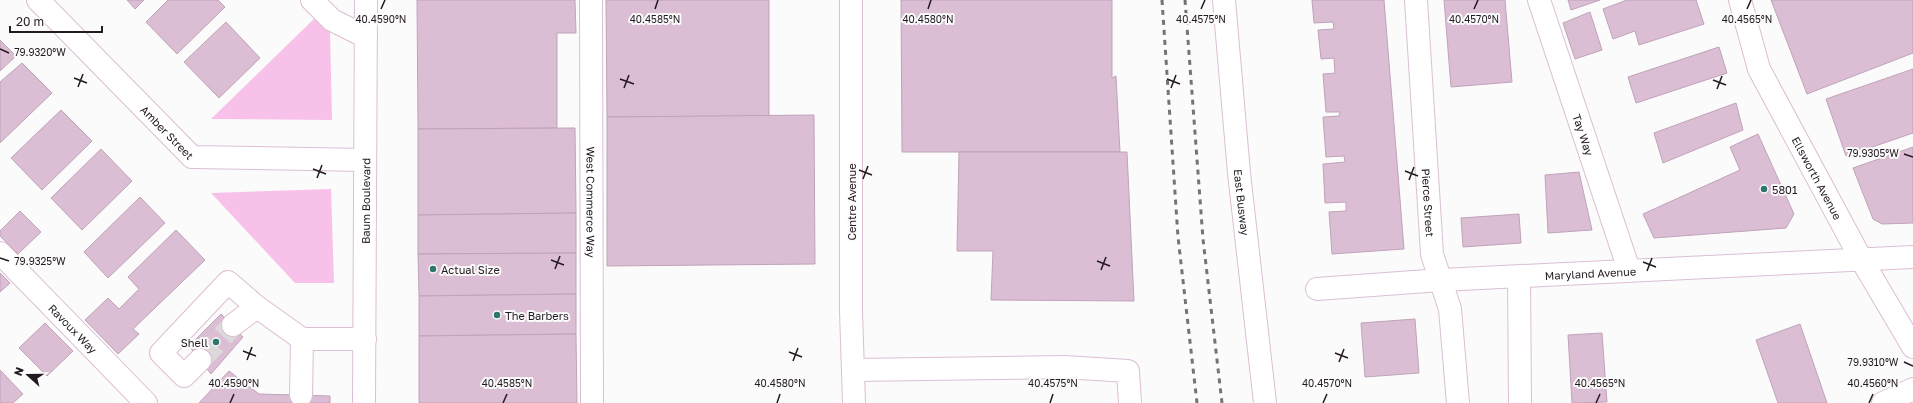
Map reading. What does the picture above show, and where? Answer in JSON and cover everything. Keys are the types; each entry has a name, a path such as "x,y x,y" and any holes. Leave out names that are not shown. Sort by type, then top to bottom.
{"street":[{"name":"Amber Street","path":"38,0 192,158 366,160"},
{"path":"312,0 332,20 366,38"},
{"name":"Baum Boulevard","path":"364,403 366,0"},
{"name":"West Commerce Way","path":"591,0 592,403"},
{"name":"Centre Avenue","path":"851,0 851,311 854,403"},
{"name":"East Busway","path":"1224,0 1239,173 1265,403"},
{"name":"Pierce Street","path":"1416,0 1432,254 1450,309 1458,403"},
{"name":"Tay Way","path":"1539,0 1629,270"},
{"name":"Ellsworth Avenue","path":"1740,0 1759,70 1861,259 1913,347"},
{"name":"Ravoux Way","path":"0,253 146,403"},
{"name":"Maryland Avenue","path":"1317,289 1441,280 1519,278 1629,270 1913,257"},
{"path":"1519,278 1520,403"},
{"path":"200,360 184,376 161,353 228,282 257,307 302,339 365,339"},
{"path":"233,325 257,307"},
{"path":"302,339 302,395"},
{"path":"853,370 1064,367 1128,371 1130,403"},
{"path":"1883,403 1913,389"}],"shaded area":[{"path":"319,14 330,31 332,120 211,119"},
{"path":"331,189 334,283 295,283 211,193"}],"building":[{"path":"127,0 144,0 135,9"},
{"path":"168,0 218,0 225,7 177,54 146,22"},
{"path":"417,0 575,0 576,33 557,33 557,128 418,129"},
{"path":"606,0 769,0 769,116 607,117"},
{"path":"901,0 1112,0 1112,78 1116,76 1120,152 902,152"},
{"path":"1312,0 1384,0 1404,249 1332,254 1329,212 1346,211 1346,202 1325,203 1323,164 1345,162 1344,156 1326,157 1323,117 1339,116 1340,112 1326,112 1323,74 1335,73 1334,58 1321,59 1318,30 1334,29 1333,22 1314,23"},
{"path":"1444,0 1505,0 1512,82 1451,87"},
{"path":"1568,0 1600,0 1571,10"},
{"path":"1627,0 1696,0 1704,24 1639,45 1635,31 1613,39 1603,9"},
{"path":"1771,0 1913,0 1913,53 1807,94"},
{"path":"1590,12 1602,50 1575,59 1563,23"},
{"path":"226,22 260,58 219,98 184,62"},
{"path":"0,40 16,56 0,71"},
{"path":"1719,47 1727,73 1636,103 1628,77"},
{"path":"22,63 52,93 0,143 0,82"},
{"path":"1913,69 1913,133 1846,156 1826,99"},
{"path":"1736,103 1743,130 1663,163 1654,133"},
{"path":"61,110 92,141 42,190 11,158"},
{"path":"814,115 815,264 607,266 607,117"},
{"path":"575,128 576,213 418,215 418,129"},
{"path":"1758,134 1794,214 1786,228 1654,238 1643,214 1740,170 1730,147"},
{"path":"1913,147 1913,223 1882,224 1873,219 1853,168"},
{"path":"101,149 132,181 82,230 51,198"},
{"path":"959,152 1127,152 1134,301 991,300 993,251 957,251"},
{"path":"1579,172 1592,230 1548,233 1545,175"},
{"path":"140,197 165,223 108,278 84,252"},
{"path":"20,211 41,232 18,254 0,236 0,231"},
{"path":"576,213 576,253 418,254 418,215"},
{"path":"1519,214 1521,243 1463,247 1461,218"},
{"path":"176,230 205,260 133,329 139,334 118,354 85,320 108,298 119,309 139,289 128,277"},
{"path":"576,253 576,294 419,296 418,254"},
{"path":"0,273 10,283 0,292"},
{"name":"The Barbers","path":"576,294 576,334 419,336 419,296"},
{"name":"Shell","path":"221,314 243,337 211,374 189,346"},
{"path":"1415,319 1419,373 1365,377 1361,323"},
{"path":"45,323 73,351 47,376 19,348"},
{"path":"1800,324 1827,403 1778,403 1756,340"},
{"path":"1602,333 1607,402 1572,403 1568,335"},
{"path":"576,334 577,403 419,403 419,336"},
{"path":"0,370 23,394 13,403 0,403"},
{"name":"Shell","path":"229,371 259,394 330,396 330,403 199,403"}],"tunnel":[{"path":"200,360 233,325"}],"railway":[{"path":"1162,0 1178,237 1197,403"},
{"path":"1185,0 1203,239 1222,403"}],"place":[{"name":"5801","path":"1764,189"},
{"name":"Actual Size","path":"433,269"},
{"name":"The Barbers","path":"497,315"},
{"name":"Shell","path":"216,342"}]}
